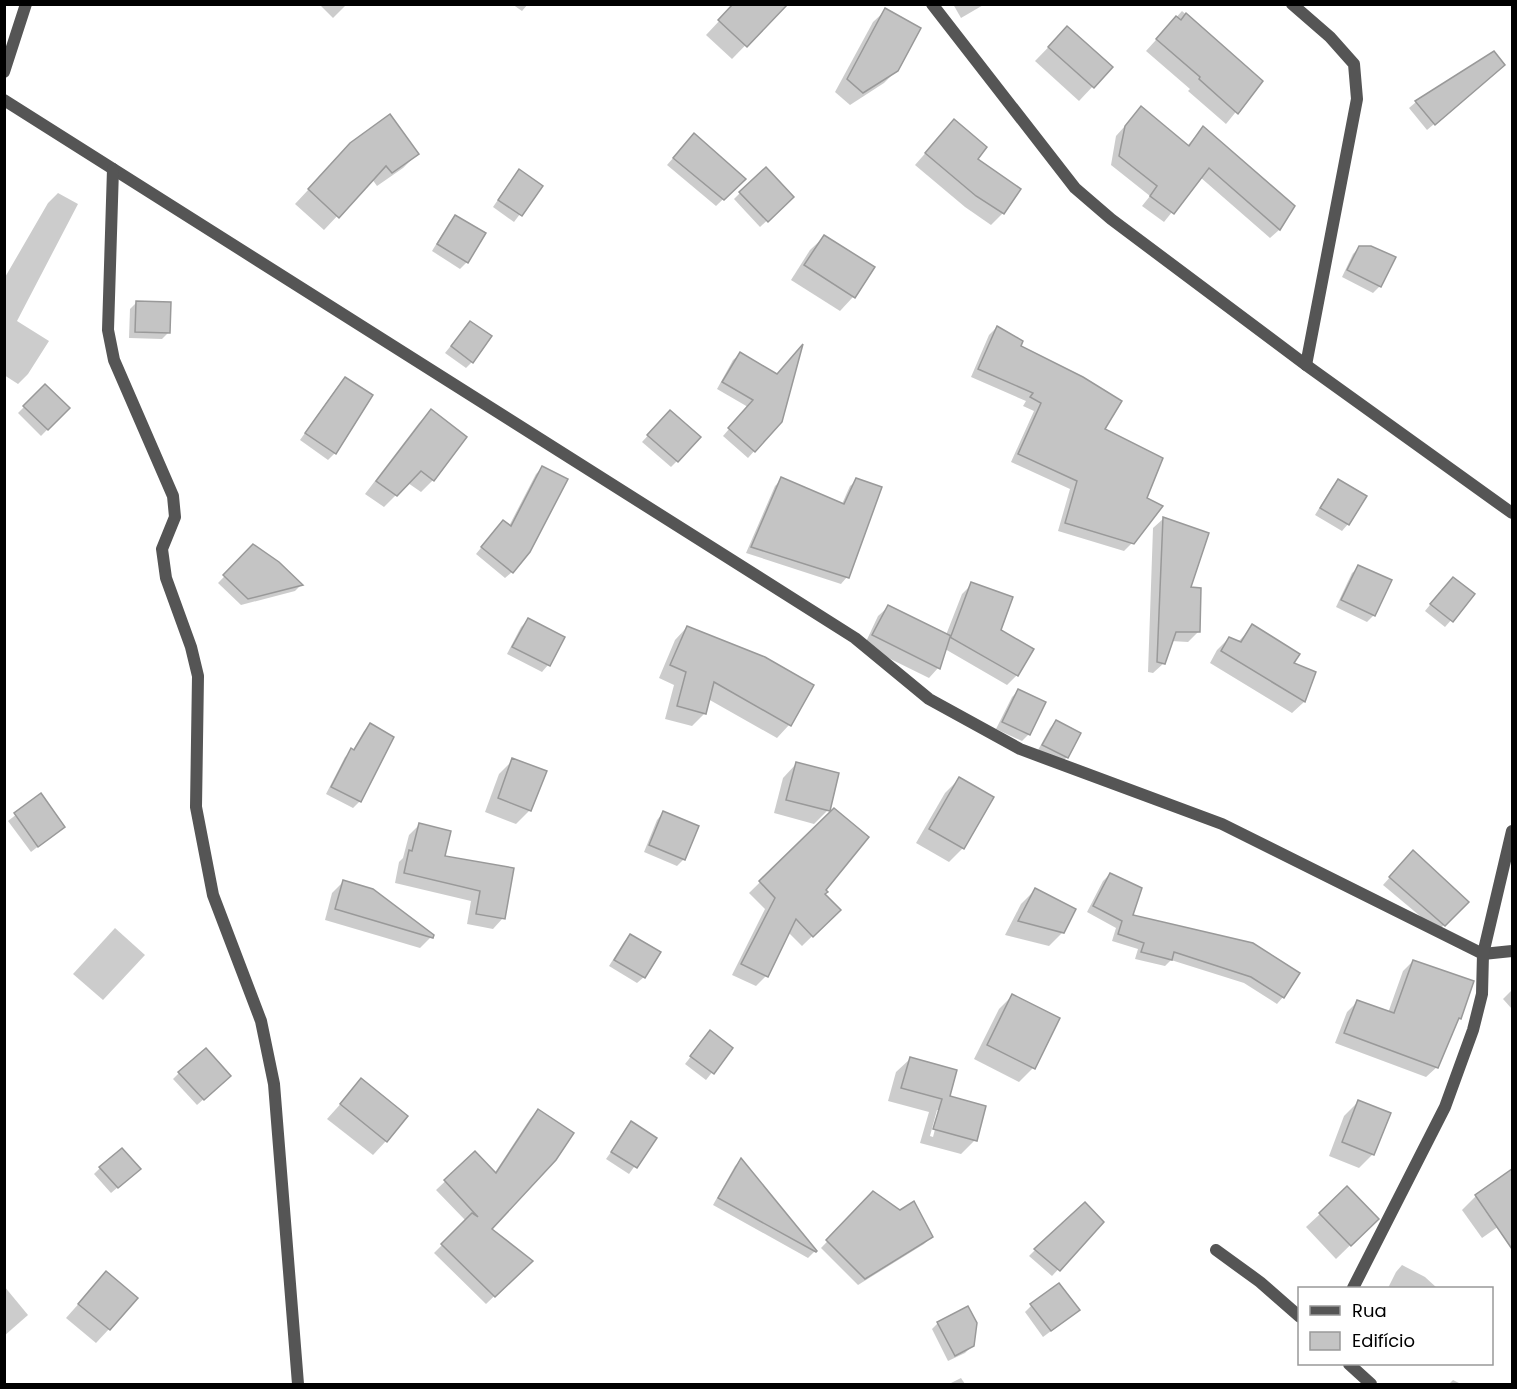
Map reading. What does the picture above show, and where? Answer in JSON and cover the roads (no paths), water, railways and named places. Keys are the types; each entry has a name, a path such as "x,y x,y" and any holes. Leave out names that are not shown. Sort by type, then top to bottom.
{"street":[{"path":"4,72 26,4"},
{"path":"932,4 1075,188 1111,219 1306,365 1512,513"},
{"path":"1292,4 1330,38 1354,64 1357,99 1306,365"},
{"path":"4,100 855,639 929,699 1020,749 1222,824 1483,954 1512,951"},
{"path":"113,169 108,330 114,360 173,496 175,517 162,549 166,578 191,647 198,676 196,807 213,895 261,1021 274,1084 298,1384"},
{"path":"1354,1287 1445,1107 1473,1030 1482,994 1483,954 1512,831"},
{"path":"1216,1250 1260,1282 1298,1316"},
{"path":"1350,1365 1371,1384"}]}
